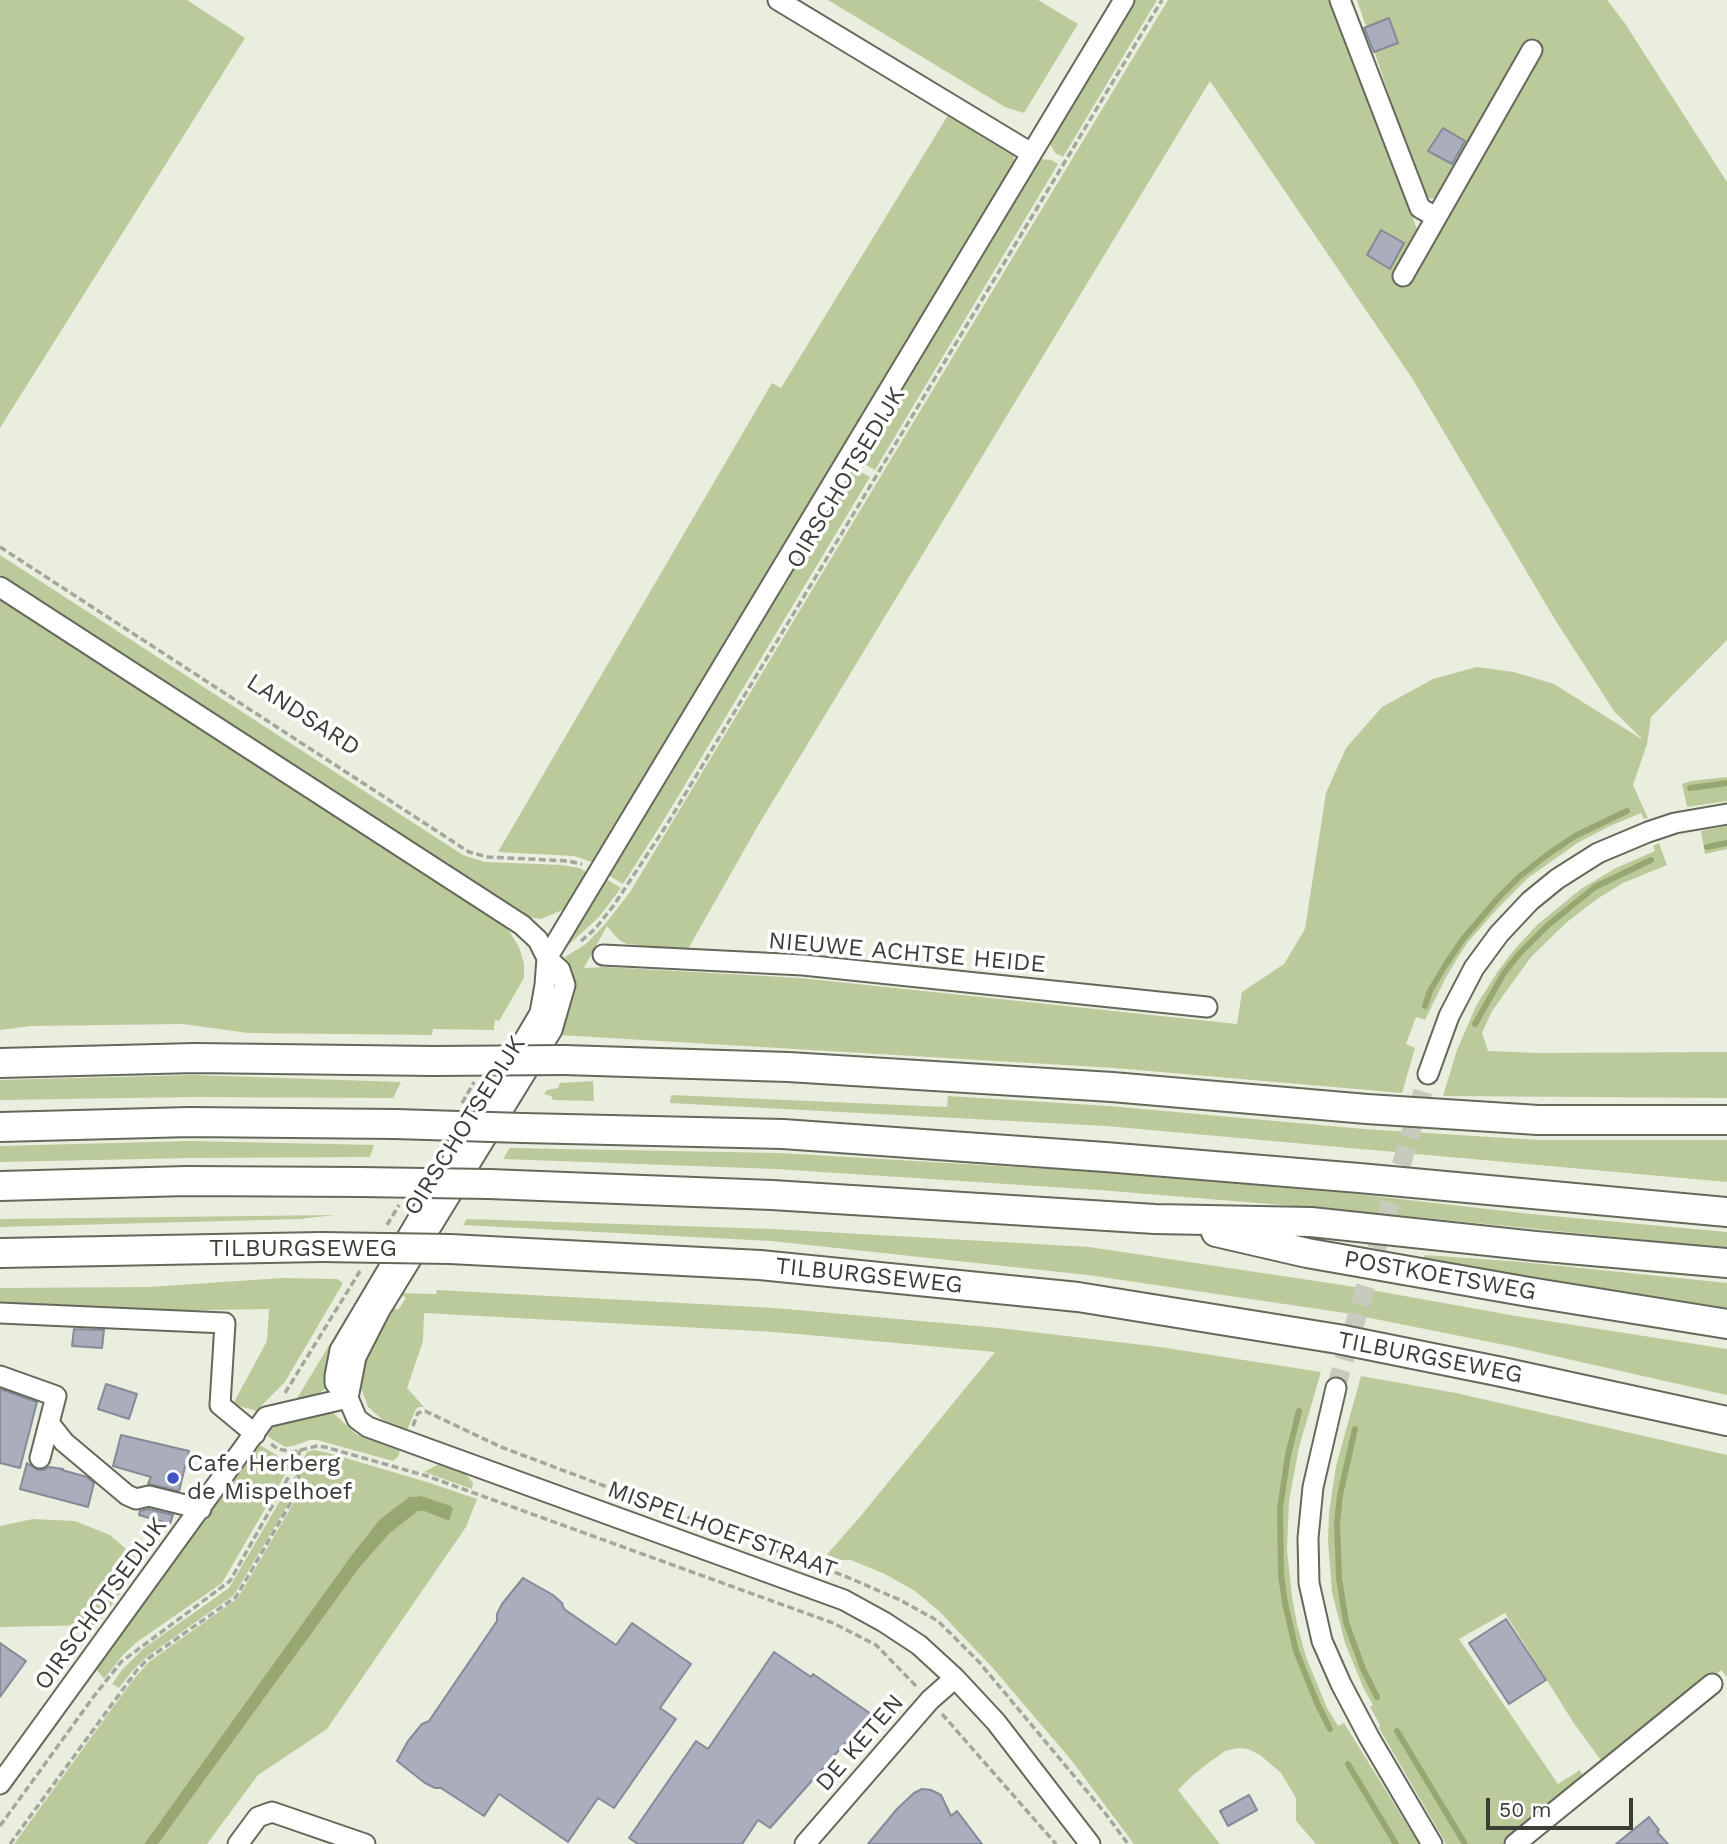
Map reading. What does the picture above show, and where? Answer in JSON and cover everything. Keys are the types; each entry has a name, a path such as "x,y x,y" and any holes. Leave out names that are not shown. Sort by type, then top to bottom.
{"highway":[{"path":"0,1063 195,1058 564,1060 788,1067 1538,1120 1727,1120"},
{"path":"0,1127 190,1122 395,1124 796,1135 1105,1157 1727,1212"},
{"path":"0,1186 187,1181 360,1182 772,1195 1155,1219 1311,1222 1727,1264"},
{"name":"POSTKOETSWEG","path":"1155,1219 1307,1253 1727,1324"},
{"name":"TILBURGSEWEG","path":"0,1253 320,1247 450,1249 760,1265 1079,1297 1338,1339 1727,1421"}],"street":[{"path":"778,0 1031,153"},
{"name":"OIRSCHOTSEDIJK","path":"0,1784 266,1418 348,1398 356,1357 380,1310 552,1030 565,985 560,970 547,958 1124,0"},
{"path":"1340,0 1420,208 1436,218"},
{"path":"1403,276 1532,50"},
{"path":"0,587 522,925 538,940 547,958"},
{"path":"1428,1074 1449,1016 1474,968 1499,934 1530,901 1557,879 1598,853 1666,826 1727,814"},
{"name":"NIEUWE ACHTSE HEIDE","path":"603,955 803,965 1207,1007"},
{"path":"0,1313 225,1323 220,1405 256,1434"},
{"path":"0,1376 56,1396 40,1458"},
{"path":"1336,1388 1313,1487 1308,1538 1309,1583 1322,1641 1341,1684 1432,1844"},
{"name":"MISPELHOEFSTRAAT","path":"348,1398 357,1419 368,1427 845,1600 884,1622 919,1645 955,1678 996,1722 1090,1844"},
{"path":"49,1423 64,1442 127,1495 136,1499 149,1496 201,1509"},
{"name":"DE KETEN","path":"805,1844 930,1700 955,1678"},
{"path":"1515,1844 1712,1684"},
{"path":"238,1844 258,1817 272,1812 365,1844"}],"path":[{"name":"OIRSCHOTSEDIJK","path":"547,958 564,953 595,929 666,826 1162,0"},
{"name":"LANDSARD","path":"0,547 469,852 488,857 568,861 598,872"},
{"name":"MISPELHOEFSTRAAT","path":"256,1434 278,1449 293,1452 317,1446 325,1447 428,1476 833,1623 876,1646 930,1700 1056,1844"},
{"name":"OIRSCHOTSEDIJK","path":"0,1826 121,1662 230,1581 297,1462 300,1450"},
{"path":"10,1844 136,1670 236,1597 301,1485 293,1469"}],"shaded area":[{"path":"0,0 187,0 245,38 0,428"},
{"path":"828,0 1038,0 1078,24 1024,113 1005,107"},
{"path":"1134,0 1157,0 1063,157 1055,153 1049,142"},
{"path":"1168,0 1332,0 1417,229 1393,274 1410,284 1541,50 1441,195 1431,199 1422,193 1357,0 1607,0 1727,182 1727,640 1651,717 1647,744 1633,785 1648,818 1644,819 1641,813 1579,842 1528,878 1497,909 1458,957 1425,1020 1416,1017 1406,1044 1415,1048 1402,1093 1115,1068 559,1035 572,996 569,967 565,957 586,944 630,892","holes":["1210,81 1412,378 1554,618 1614,711 1643,740 1554,684 1514,672 1477,667 1433,679 1382,707 1346,748 1326,793 1305,929 1284,964 1242,992 1237,1024 800,978 584,968 607,926 619,940 627,944 688,949 759,824"]},
{"path":"950,112 1012,150 1014,165 595,863 574,856 498,852 772,383 781,388"},
{"path":"1038,159 1051,160 1058,164 875,470 866,465 860,455"},
{"path":"850,472 861,472 870,477 623,884 608,875"},
{"path":"0,555 463,855 485,862 562,865 587,872 565,909 541,919 527,917 0,574"},
{"path":"0,596 501,923 519,947 524,964 524,978 499,1021 495,1020 494,1030 433,1029 432,1035 248,1033 183,1024 31,1026 0,1030"},
{"path":"1727,777 1727,801 1687,807 1682,784"},
{"path":"1727,826 1727,849 1705,854 1701,831"},
{"path":"1659,843 1667,865 1623,883 1567,922 1531,957 1492,1011 1482,1033 1488,1051 1727,1052 1727,1098 1443,1096 1457,1050 1476,1006 1514,950 1537,925 1581,889 1616,868 1655,851 1653,846"},
{"path":"606,879 621,888 599,917 562,951"},
{"path":"535,1006 325,1389 316,1396 296,1400"},
{"path":"193,1075 401,1082 393,1098 0,1100 0,1080"},
{"path":"593,1081 594,1101 553,1100 551,1096 544,1094 547,1090 558,1088 560,1083"},
{"path":"671,1095 947,1107 948,1096 1538,1140 1727,1140 1727,1182 1106,1126 670,1103"},
{"path":"189,1141 374,1145 370,1157 0,1162 0,1146"},
{"path":"510,1148 779,1153 1101,1172 1356,1194 1727,1232 1727,1248 1355,1211 1099,1190 776,1169 503,1159"},
{"path":"335,1215 300,1219 0,1227 0,1219"},
{"path":"467,1219 773,1229 1089,1247 1349,1286 1516,1316 1727,1349 1727,1395 1510,1346 1345,1313 1088,1275 771,1241 463,1225"},
{"path":"1425,1255 1727,1283 1727,1308 1423,1260"},
{"path":"282,1278 337,1279 343,1283 285,1382 256,1411 233,1404 267,1341 269,1309 148,1311 0,1306 0,1288 149,1287"},
{"path":"437,1290 775,1308 999,1328 1160,1347 1321,1372 1299,1447 1289,1501 1287,1550 1297,1624 1306,1657 1327,1708 1338,1726 1344,1723 1419,1844 1316,1844 1296,1821 1296,1798 1281,1773 1260,1755 1238,1748 1225,1751 1178,1790 1220,1844 1134,1844 1072,1761 992,1667 939,1611 915,1591 885,1574 851,1560 822,1560 995,1352 775,1332 424,1313 423,1341 407,1388 424,1407 416,1409 407,1430 384,1421 368,1407 360,1385 361,1360 391,1306 398,1310 406,1298 399,1293 436,1294"},
{"path":"1361,1376 1456,1393 1727,1455 1727,1677 1721,1670 1605,1766 1573,1722 1505,1613 1459,1639 1558,1784 1580,1770 1585,1782 1509,1844 1446,1844 1379,1728 1380,1725 1370,1707 1373,1705 1345,1643 1332,1592 1329,1513 1336,1466"},
{"path":"330,1410 356,1434 400,1451 398,1457 393,1461 317,1440 285,1447 267,1436 275,1423"},
{"path":"260,1445 278,1456 296,1456 222,1583 137,1642 104,1679 96,1669"},
{"path":"314,1450 477,1499 466,1527 327,1729 258,1775 207,1844 158,1844 360,1567 390,1533 418,1511 449,1521 421,1496 409,1497 380,1519 144,1844 14,1844 132,1681 149,1662 238,1598 303,1487 298,1470 307,1452"},
{"path":"439,1464 465,1473 473,1483 472,1489 424,1472"},
{"path":"295,1475 299,1486 234,1595 149,1655 119,1688 112,1684 144,1648 229,1588"},
{"path":"421,1496 451,1506 453,1509 449,1521 418,1511 390,1533 360,1567 158,1844 144,1844 380,1519 409,1497"},
{"path":"33,1519 75,1521 110,1535 142,1563 97,1625 0,1627 0,1526"}],"building":[{"path":"1389,18 1398,43 1374,52 1364,28"},
{"path":"1443,128 1465,141 1452,164 1428,151"},
{"path":"1381,230 1404,243 1390,269 1367,255"},
{"path":"74,1329 104,1330 102,1348 72,1346"},
{"path":"106,1384 137,1394 129,1419 98,1409"},
{"path":"0,1389 37,1402 20,1468 0,1463"},
{"path":"121,1435 189,1451 179,1491 148,1484 151,1477 113,1466"},
{"path":"27,1463 38,1470 49,1467 63,1469 87,1477 94,1483 88,1507 20,1489"},
{"path":"149,1509 173,1515 170,1524 139,1515 140,1511"},
{"path":"523,1578 553,1595 562,1603 564,1609 616,1645 632,1623 691,1664 660,1708 676,1719 614,1808 598,1798 568,1842 499,1794 484,1816 441,1788 425,1783 397,1761 408,1741 422,1724 429,1721 497,1621 502,1604"},
{"path":"1506,1619 1546,1680 1509,1704 1469,1643"},
{"path":"0,1643 26,1661 0,1697"},
{"path":"774,1652 811,1677 813,1674 871,1714 770,1828 758,1820 742,1844 638,1844 629,1838 696,1741 708,1749"},
{"path":"922,1789 941,1795 951,1816 957,1811 982,1844 868,1844 897,1809"},
{"path":"1249,1795 1257,1810 1228,1826 1220,1811"},
{"path":"1649,1817 1668,1844 1616,1844"}],"waterway":[{"path":"1690,788 1727,783"},
{"path":"1425,1006 1430,991 1463,939 1519,877 1575,836 1627,811"},
{"path":"1707,847 1727,843"},
{"path":"1475,1024 1504,973 1547,926 1595,887 1651,860"},
{"path":"1299,1411 1288,1455 1280,1508 1281,1575 1296,1651 1330,1729"},
{"path":"1355,1429 1340,1495 1337,1523 1339,1578 1346,1622 1363,1669 1377,1697"},
{"path":"1397,1731 1465,1844"},
{"path":"1348,1764 1396,1844"}],"tunnel":[{"path":"1336,1388 1428,1074"}],"place":[{"name":"Cafe Herberg de Mispelhoef","path":"173,1478"}]}
